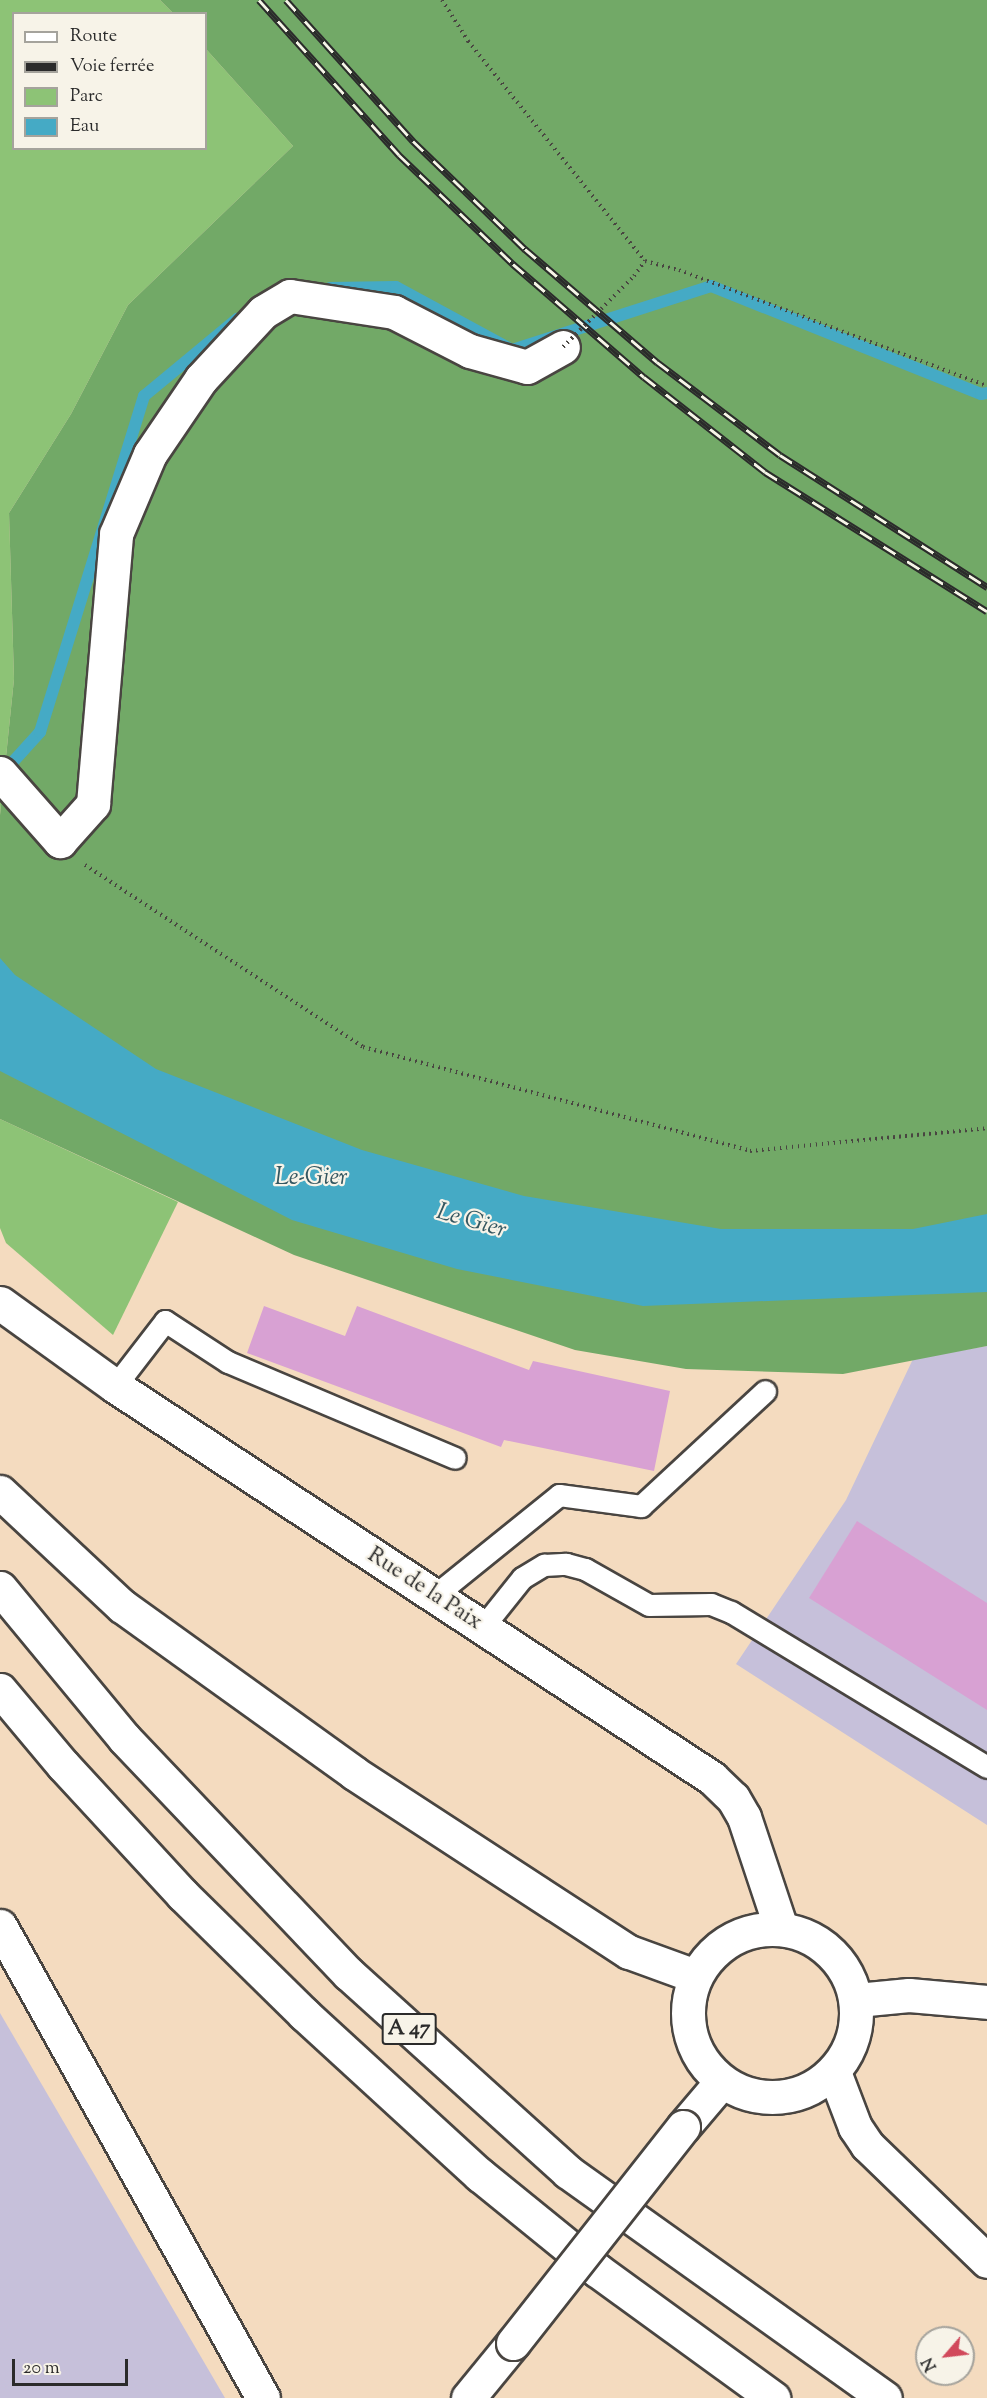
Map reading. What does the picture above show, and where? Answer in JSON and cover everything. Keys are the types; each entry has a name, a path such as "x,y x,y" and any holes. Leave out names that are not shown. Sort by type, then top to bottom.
{"main road":[{"path":"0,773 60,841 93,804 116,534 150,454 201,379 263,312 290,296 394,312 470,351 527,367 563,347"},
{"name":"Rue de la Paix","path":"0,1303 115,1386 482,1628 692,1762 733,1798 744,1817 781,1928"},
{"path":"0,1492 122,1606 345,1767 629,1952 695,1976"},
{"name":"A 47","path":"0,1588 124,1738 348,1974 568,2172 885,2398"},
{"name":"A 47","path":"0,1690 63,1765 183,1895 445,2143 597,2270 773,2398"},
{"path":"0,1926 263,2398"},
{"path":"781,1928 808,1936 831,1951 848,1974 856,2000 853,2039 834,2072 814,2087 791,2096 767,2098 743,2093 722,2081 705,2065 693,2045 688,2022 688,1999 695,1976 710,1954 731,1938 755,1929 781,1928"},
{"path":"856,2000 909,1995 987,2002"},
{"path":"834,2072 855,2127 867,2145 987,2261"},
{"path":"468,2398 682,2127 722,2081"}],"lane":[{"path":"115,1386 165,1321 228,1362 455,1458"},
{"path":"434,1596 559,1495 641,1506 765,1391"},
{"path":"482,1628 522,1578 544,1565 566,1564 585,1569 649,1605 711,1604 731,1612 987,1767"}],"path":[{"path":"442,0 468,41 645,261 690,274 987,386"},
{"path":"563,347 634,276 645,261"},
{"path":"60,841 92,873 363,1047 750,1151 987,1128"}],"shaded area":[{"path":"987,1346 987,1825 736,1664 846,1500 913,1359"},
{"path":"0,2013 225,2398 0,2398"}],"green space":[{"path":"0,0 160,0 172,12 12,12 12,150 207,150 207,50 293,146 128,305 71,414 9,513 14,679 0,815"},
{"path":"160,0 987,0 987,1346 843,1374 686,1369 575,1350 294,1255 0,1119 0,815 14,679 9,513 71,414 128,305 293,146 207,50 207,12 172,12"},
{"path":"0,1119 178,1202 113,1335 6,1243 0,1228"}],"water":[{"name":"Le-Gier","path":"0,958 15,975 156,1069 362,1150 524,1196 721,1229 913,1229 987,1214 987,1292 643,1306 457,1269 292,1220 0,1071"}],"building":[{"path":"264,1306 345,1336 357,1306 529,1370 533,1361 670,1391 654,1471 504,1440 501,1447 247,1353"},
{"path":"857,1521 987,1603 987,1710 809,1598"}],"waterway":[{"path":"330,288 396,287 512,350 711,286 981,394 987,393"},
{"path":"2,774 40,732 144,396 237,319"}],"railway":[{"path":"259,0 399,155 513,264 644,377 765,472 987,611"},
{"path":"286,0 413,141 525,249 657,362 780,455 987,587"}],"water label":[{"name":"Le Gier","path":"471,1222"}]}
